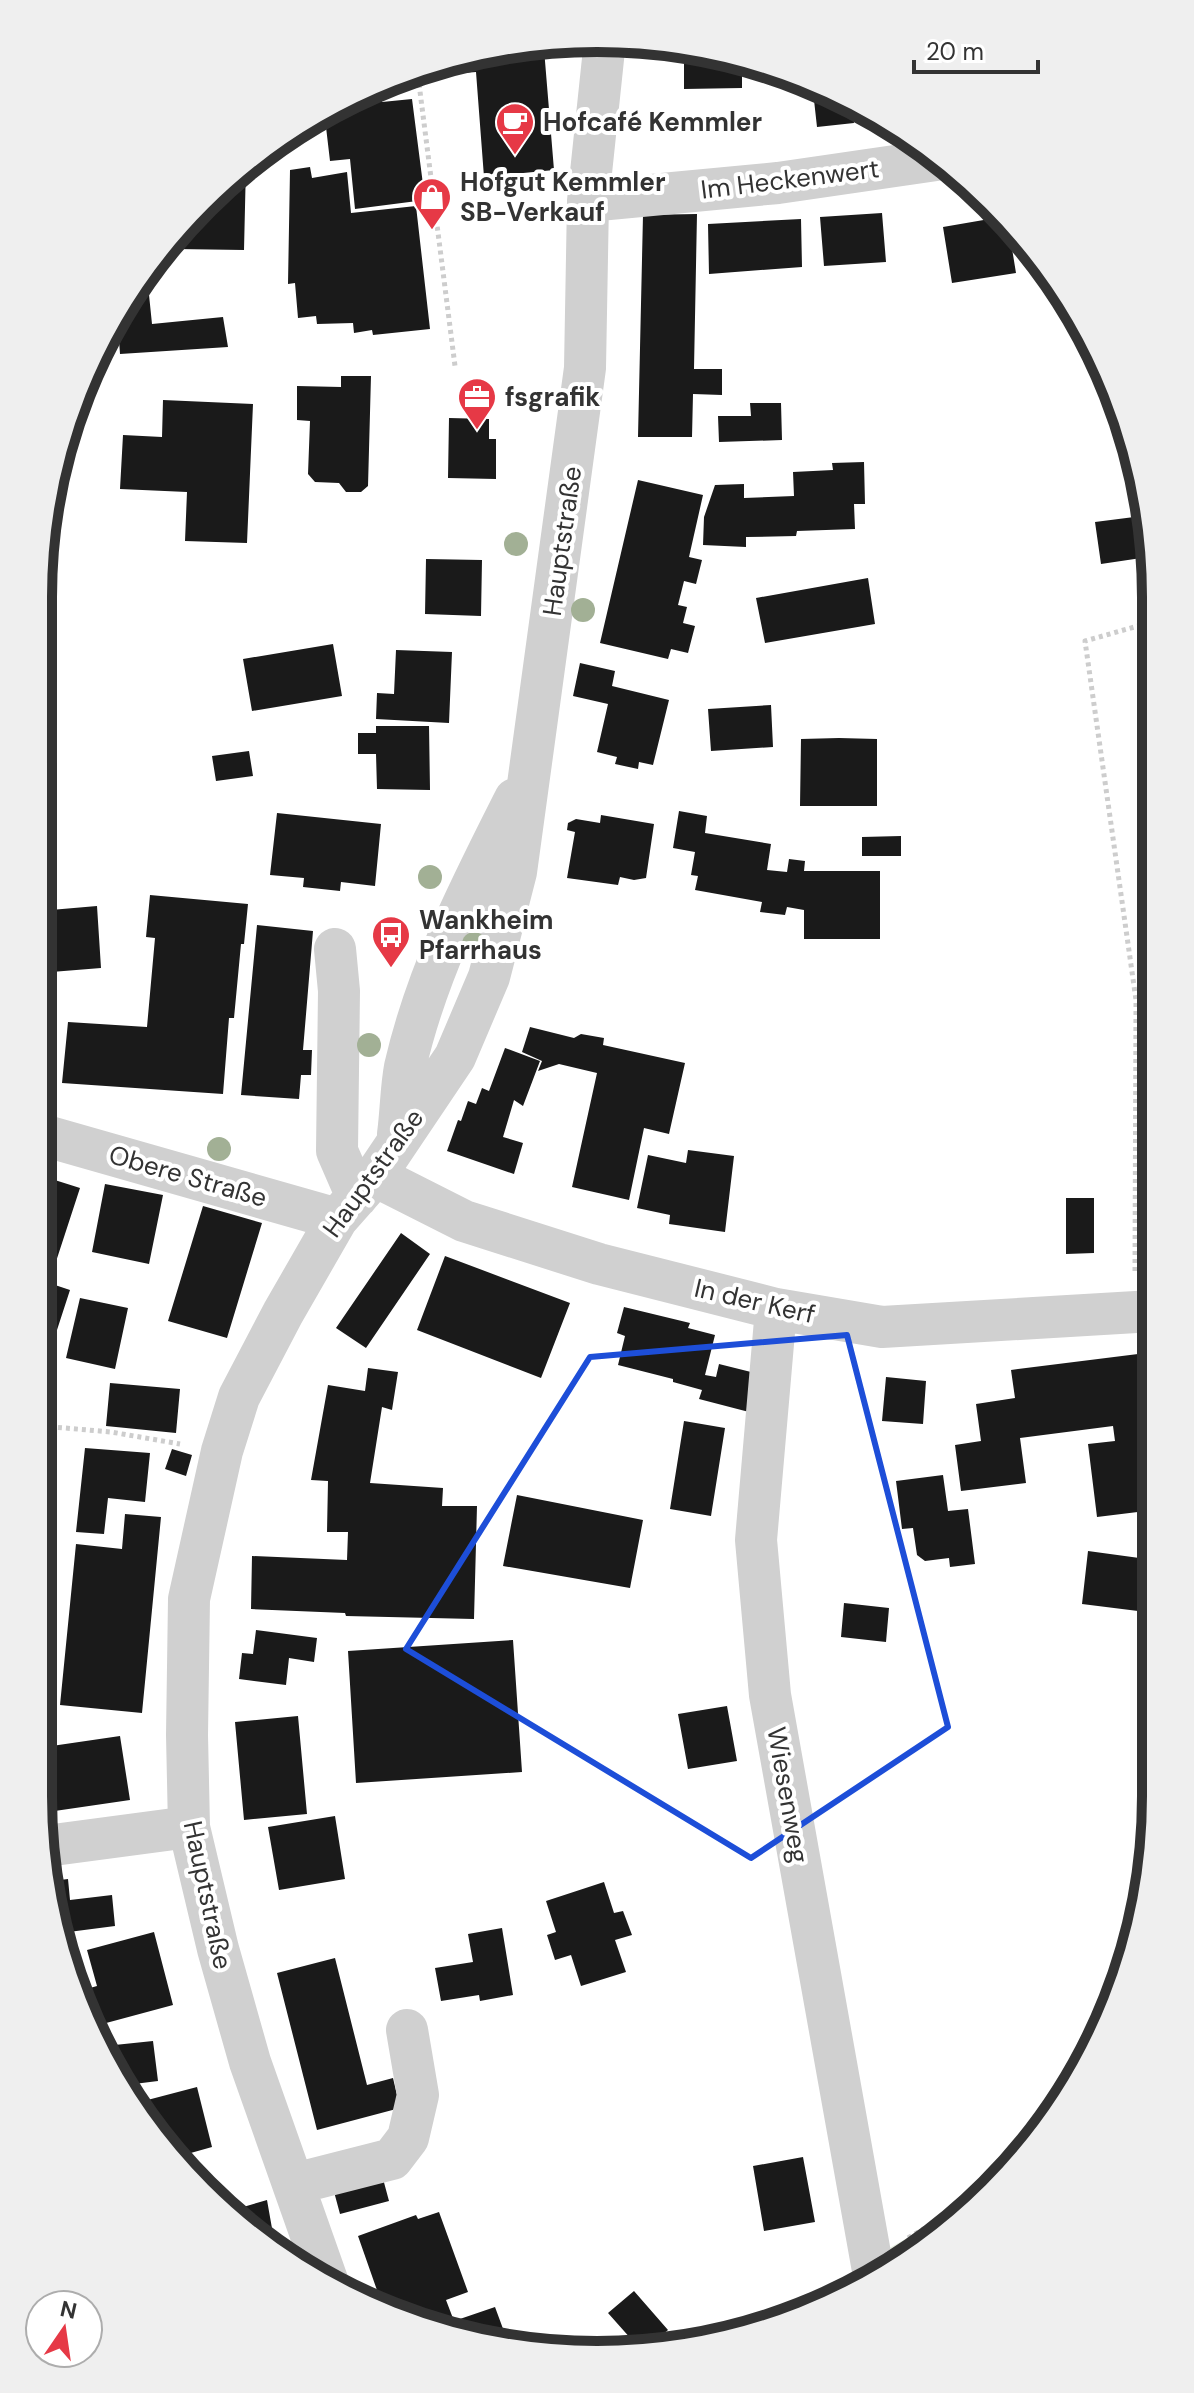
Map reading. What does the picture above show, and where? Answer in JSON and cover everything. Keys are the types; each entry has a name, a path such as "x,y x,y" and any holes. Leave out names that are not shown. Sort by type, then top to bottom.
{"street":[{"name":"Hauptstraße","path":"323,2267 250,2062 218,1949 189,1827 189,1599 222,1451 239,1397 283,1313 356,1197 455,1057 489,977 516,872 585,368 588,201 604,52"},
{"name":"Im Heckenwert","path":"588,201 778,183 924,162"},
{"path":"335,949 339,991 337,1151 356,1197"},
{"name":"Obere Straße","path":"52,1135 356,1197"},
{"name":"In der Kerf","path":"356,1197 464,1221 599,1264 776,1309 882,1327 1142,1312"},
{"name":"Wiesenweg","path":"776,1309 756,1540 770,1695 873,2266"},
{"path":"54,1845 189,1827"},
{"path":"294,2184 392,2159 408,2138 418,2095 407,2030"}],"path":[{"path":"419,82 455,366"},
{"path":"1135,1247 1136,1000 1085,641 1142,625"},
{"path":"52,1427 111,1432 222,1451"}],"highlighted area":[{"path":"847,1335 948,1727 751,1858 406,1649 590,1357"}],"shaded area":[{"path":"939,2220 873,2266 872,2258"}],"building":[{"path":"544,55 554,170 484,177 476,72 443,75 491,62"},
{"path":"684,59 742,72 742,88 684,89"},
{"path":"381,96 382,102 412,99 425,200 355,209 350,159 330,161 326,125"},
{"path":"814,97 853,116 854,123 817,127"},
{"path":"310,167 312,178 347,172 351,213 416,206 430,329 373,335 372,330 354,333 353,323 317,324 316,316 298,318 295,283 288,284 290,170"},
{"path":"246,181 244,250 178,249"},
{"path":"882,213 886,262 824,266 820,217"},
{"path":"697,214 694,369 722,369 722,395 693,394 692,437 638,437 643,215"},
{"path":"801,219 802,267 709,274 708,224"},
{"path":"989,219 1011,243 1016,273 952,283 943,227"},
{"path":"148,288 152,324 223,317 228,347 120,354 119,336"},
{"path":"341,376 371,376 368,486 361,492 346,492 339,483 315,482 308,474 310,421 297,420 297,386 341,387"},
{"path":"163,400 253,404 247,543 185,541 187,492 120,489 123,435 162,437"},
{"path":"750,403 781,403 782,440 719,442 718,416 751,416"},
{"path":"449,418 489,419 489,439 496,439 496,479 448,478"},
{"path":"864,462 865,504 854,504 855,529 797,531 796,536 746,537 746,547 703,545 704,517 715,485 744,484 744,498 794,496 793,472 833,470 832,463"},
{"path":"638,480 703,495 689,557 702,560 696,584 684,581 678,605 687,607 683,623 695,626 688,653 671,649 668,659 600,643"},
{"path":"1136,517 1141,558 1101,564 1095,522"},
{"path":"426,559 482,560 481,616 425,614"},
{"path":"868,578 875,624 765,643 756,598"},
{"path":"333,644 342,696 252,711 243,659"},
{"path":"396,650 452,652 449,723 376,719 377,693 394,694"},
{"path":"580,663 615,671 612,686 669,700 653,765 639,762 638,769 615,764 617,757 597,752 608,704 573,696"},
{"path":"771,705 773,747 711,751 708,709"},
{"path":"376,726 429,726 430,790 377,789 376,754 358,754 358,733 376,733"},
{"path":"801,739 877,739 877,806 800,806"},
{"path":"249,751 253,776 216,781 212,756"},
{"path":"679,811 707,816 705,833 771,844 767,870 787,872 789,859 805,861 804,871 880,871 880,939 804,939 804,910 787,907 785,915 760,912 762,902 695,890 698,876 691,875 695,852 673,848"},
{"path":"277,813 381,824 375,886 341,882 340,891 303,887 304,878 270,875"},
{"path":"601,815 654,824 646,878 634,880 620,877 618,885 567,878 575,832 567,830 568,823 576,819 600,823"},
{"path":"901,836 901,856 862,856 862,837"},
{"path":"150,895 248,904 234,1018 229,1018 223,1094 62,1083 68,1022 147,1027 155,938 146,937"},
{"path":"97,906 101,968 52,972 52,910"},
{"path":"257,925 313,931 303,1050 312,1050 311,1075 301,1075 299,1099 241,1095"},
{"path":"530,1027 574,1038 581,1034 604,1038 603,1045 685,1063 669,1134 644,1128 629,1200 572,1187 597,1073 559,1064 538,1071 542,1061 522,1052"},
{"path":"505,1048 540,1061 523,1106 514,1100 503,1137 523,1143 514,1174 447,1151 468,1101 476,1104 482,1088 489,1091"},
{"path":"688,1150 734,1156 725,1232 669,1224 670,1215 637,1208 648,1155 686,1163"},
{"path":"52,1179 80,1188 52,1274"},
{"path":"105,1184 163,1195 149,1264 92,1252"},
{"path":"1066,1198 1094,1198 1094,1253 1066,1254"},
{"path":"203,1206 262,1223 227,1338 168,1321"},
{"path":"401,1233 430,1254 366,1348 336,1328"},
{"path":"445,1256 570,1303 541,1378 417,1330"},
{"path":"52,1284 70,1290 52,1345"},
{"path":"80,1298 128,1308 115,1369 66,1358"},
{"path":"624,1307 690,1323 688,1328 715,1335 705,1375 716,1377 719,1364 755,1373 749,1412 699,1399 702,1390 673,1382 673,1379 618,1365 625,1336 617,1333"},
{"path":"1142,1354 1142,1511 1097,1517 1088,1444 1115,1441 1113,1426 1020,1438 1026,1483 961,1491 955,1445 981,1441 976,1404 1015,1398 1011,1370"},
{"path":"368,1368 398,1372 392,1410 382,1407 370,1483 443,1488 442,1506 477,1506 474,1619 346,1616 345,1613 251,1609 252,1556 347,1560 348,1532 327,1532 328,1481 311,1480 328,1385 365,1391"},
{"path":"886,1377 926,1381 923,1424 882,1421"},
{"path":"110,1383 180,1389 176,1433 106,1426"},
{"path":"684,1421 725,1428 711,1516 670,1509"},
{"path":"85,1448 150,1453 145,1502 108,1498 104,1534 76,1532"},
{"path":"172,1449 192,1455 186,1476 165,1469"},
{"path":"943,1475 948,1511 968,1509 975,1564 950,1567 949,1558 925,1561 917,1555 913,1528 902,1529 896,1481"},
{"path":"517,1495 643,1520 630,1588 503,1566"},
{"path":"125,1514 161,1517 142,1713 60,1705 76,1544 122,1549"},
{"path":"1088,1551 1142,1558 1142,1612 1082,1604"},
{"path":"844,1603 889,1608 886,1642 841,1637"},
{"path":"256,1630 317,1638 314,1662 289,1658 286,1685 239,1679 242,1653 253,1654"},
{"path":"513,1640 522,1772 356,1783 348,1651"},
{"path":"727,1706 737,1761 688,1769 678,1714"},
{"path":"298,1716 307,1814 244,1820 235,1722"},
{"path":"120,1736 130,1800 52,1811 52,1746"},
{"path":"335,1816 345,1879 279,1890 268,1827"},
{"path":"68,1879 70,1900 112,1895 115,1926 70,1932 59,1880"},
{"path":"604,1882 614,1913 623,1911 632,1935 615,1940 626,1972 581,1986 571,1955 555,1960 547,1935 556,1932 546,1901"},
{"path":"502,1928 513,1995 480,2001 479,1995 441,2001 435,1968 473,1962 468,1934"},
{"path":"154,1932 173,2005 102,2024 87,1989 97,1986 87,1950"},
{"path":"335,1958 367,2085 393,2078 400,2108 317,2130 277,1973"},
{"path":"153,2041 158,2081 135,2084 113,2045"},
{"path":"197,2087 212,2147 186,2154 145,2101"},
{"path":"803,2157 815,2222 764,2231 753,2166"},
{"path":"382,2175 389,2201 340,2214 333,2188"},
{"path":"267,2200 273,2234 265,2228 240,2208"},
{"path":"439,2212 468,2292 446,2300 454,2321 495,2307 505,2333 491,2331 456,2322 422,2312 379,2296 358,2236 416,2215 418,2219"},
{"path":"634,2291 668,2330 660,2337 632,2340 608,2313"}],"place":[{"name":"Hofcafé Kemmler","path":"515,156"},
{"name":"Hofgut Kemmler SB-Verkauf","path":"432,231"},
{"name":"fsgrafik","path":"477,431"},
{"name":"Wankheim Pfarrhaus","path":"391,969"}]}
